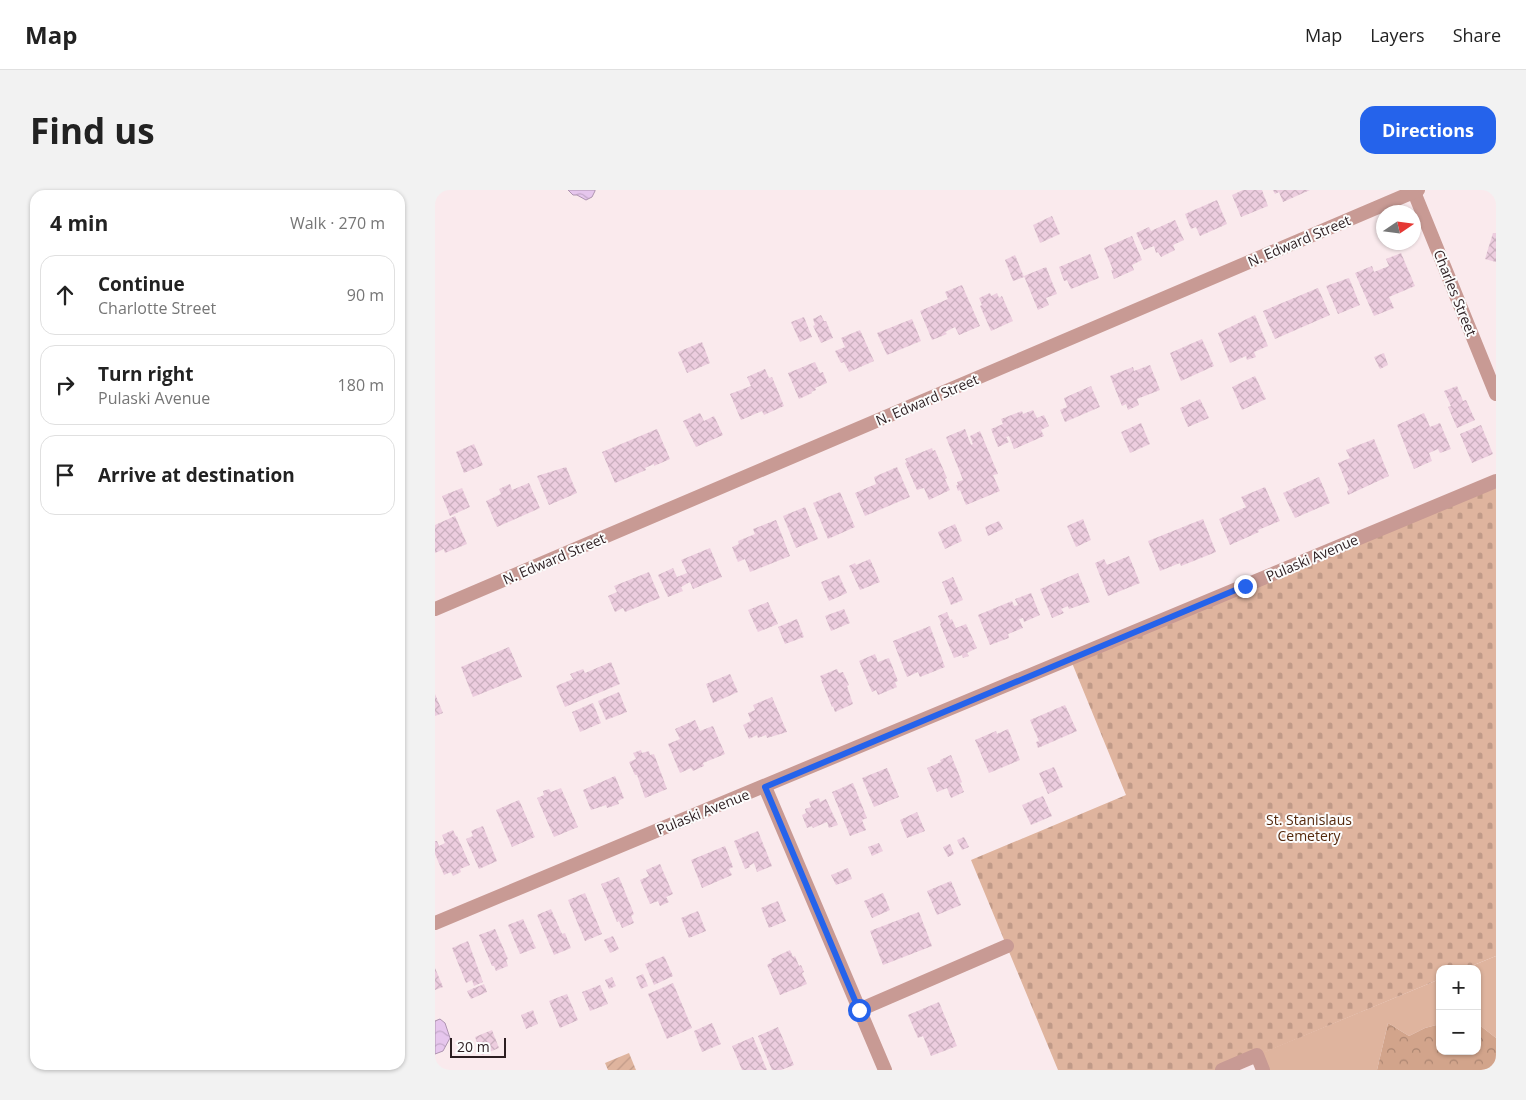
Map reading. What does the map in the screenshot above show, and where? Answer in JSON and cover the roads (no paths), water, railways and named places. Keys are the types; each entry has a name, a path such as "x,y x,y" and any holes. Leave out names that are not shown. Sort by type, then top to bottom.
{"street":[{"name":"Charles Street","path":"1416,191 1496,394"},
{"name":"N. Edward Street","path":"435,609 1416,191"},
{"name":"Pulaski Avenue","path":"435,923 1496,481"},
{"path":"765,787 885,1070"},
{"path":"859,1010 1007,946"},
{"path":"1222,1070 1257,1055 1263,1070"}],"water":[{"path":"568,190 595,191 592,197 586,200 573,195"},
{"path":"440,1019 445,1023 450,1038 443,1051 435,1054 435,1021"}],"park label":[{"name":"St. Stanislaus Cemetery","path":"1309,828"}]}
